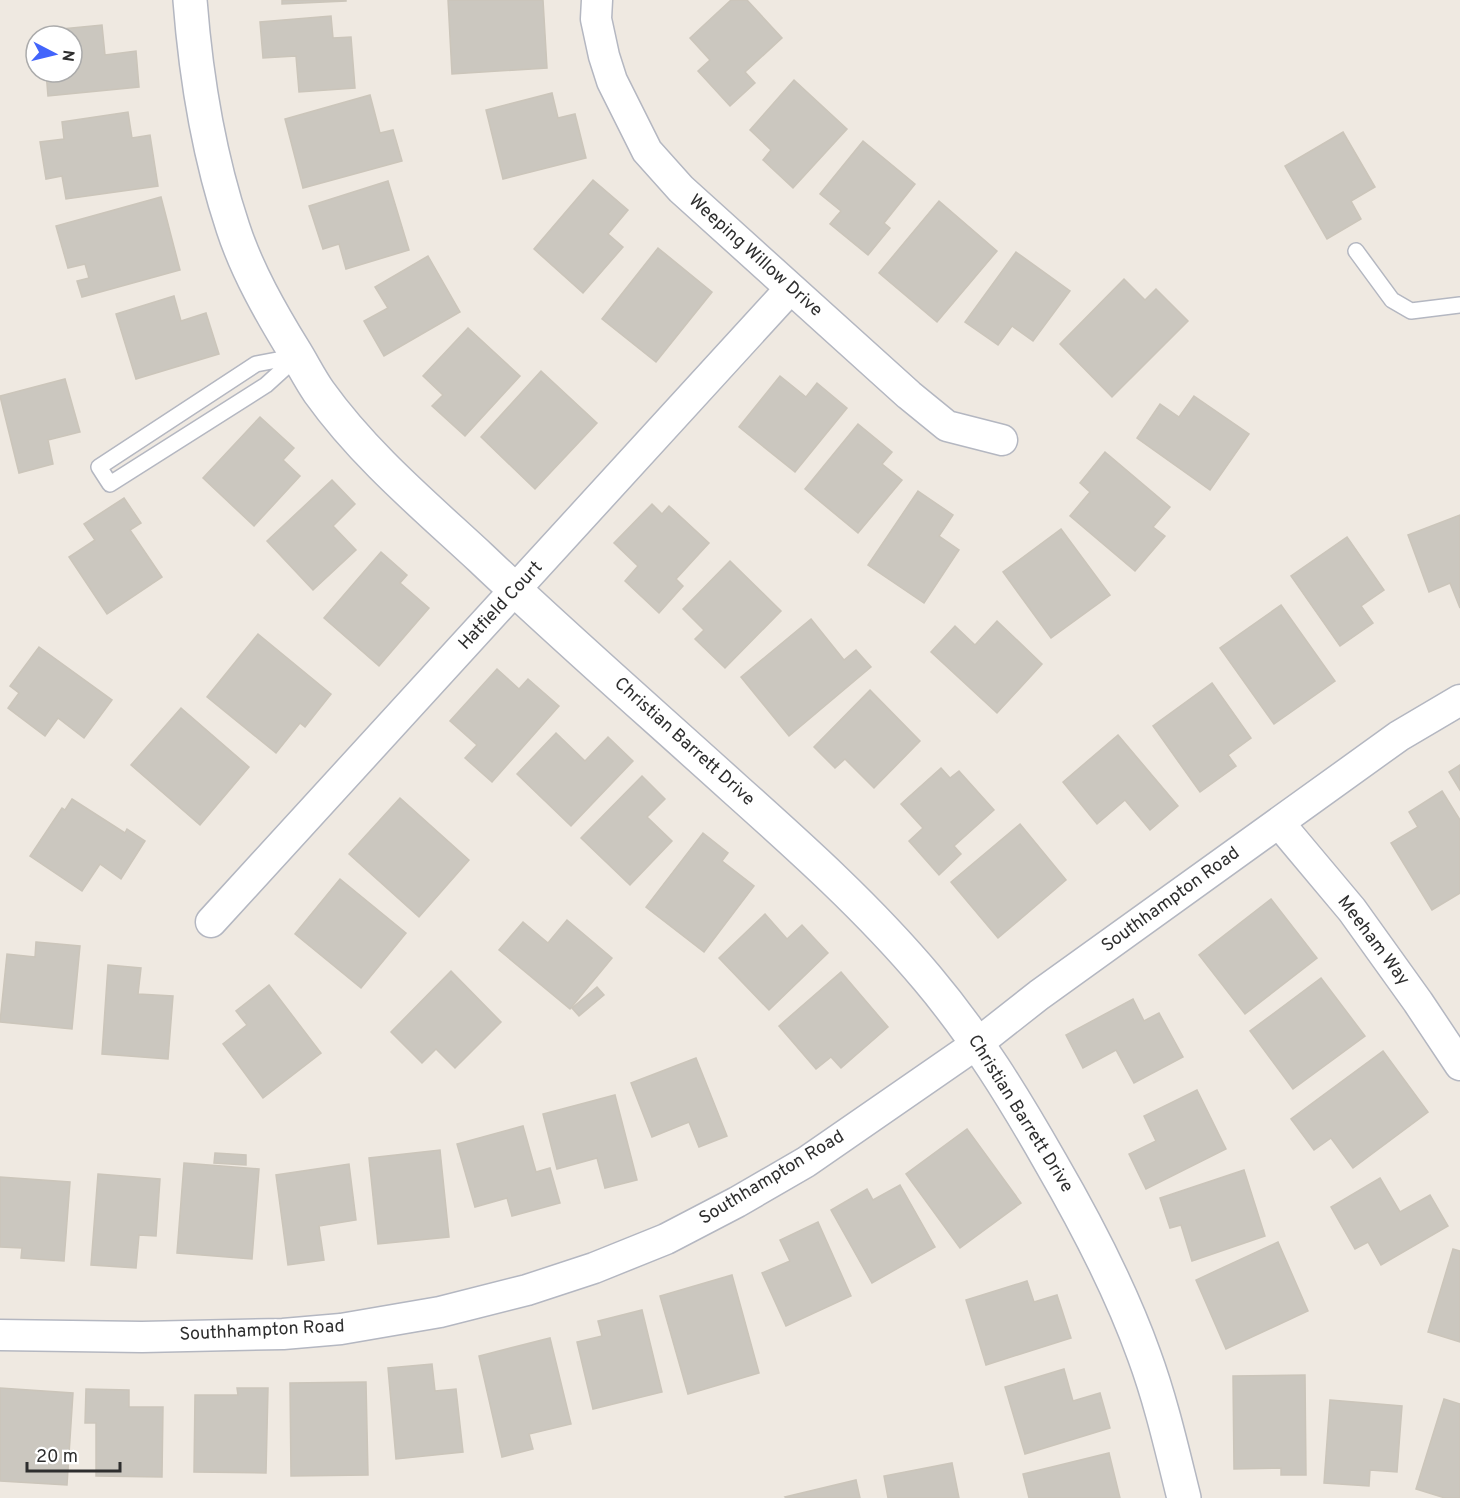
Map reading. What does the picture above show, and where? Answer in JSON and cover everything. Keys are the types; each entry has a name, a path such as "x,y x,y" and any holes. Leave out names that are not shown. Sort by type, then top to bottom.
{"street":[{"name":"Christian Barrett Drive","path":"190,0 195,68 205,121 233,228 249,267 277,321 319,392 392,475 515,591 810,856 869,913 927,978 978,1043 1010,1090 1088,1227 1121,1299 1155,1388 1184,1498"},
{"name":"Weeping Willow Drive","path":"597,0 596,19 612,81 647,151 681,189 790,289 947,426 1002,440"},
{"name":"Hatfield Court","path":"211,922 790,289"},
{"name":"Southhampton Road","path":"0,1335 142,1337 283,1334 341,1329 440,1312 527,1290 594,1268 666,1239 806,1162 978,1043 1039,995 1399,736 1460,700"},
{"name":"Meeham Way","path":"1278,823 1352,910 1460,1065"}],"lane":[{"path":"1356,250 1392,300 1411,311 1460,305"},
{"path":"298,356 266,385 110,484 99,467 256,364 298,356"}],"building":[{"path":"282,0 346,0 346,1 282,4"},
{"path":"448,0 543,0 547,68 452,74"},
{"path":"731,0 747,0 782,38 745,72 755,83 730,106 698,71 710,60 690,38"},
{"path":"331,16 333,38 351,37 355,88 299,92 296,56 263,58 260,22"},
{"path":"102,25 105,55 136,51 139,87 48,96 47,84 84,84 84,27"},
{"path":"794,80 847,129 793,188 763,160 771,150 750,130"},
{"path":"552,93 558,118 575,114 586,158 503,179 486,110"},
{"path":"370,95 380,133 393,130 402,161 303,188 285,119"},
{"path":"128,112 132,138 150,135 158,186 66,199 62,176 46,179 40,142 64,139 62,122"},
{"path":"1343,132 1375,187 1351,201 1361,219 1327,239 1285,166"},
{"path":"863,141 915,184 884,223 890,228 868,255 830,224 841,211 820,194"},
{"path":"593,180 628,210 608,234 623,247 583,293 534,249"},
{"path":"388,181 409,250 346,269 339,244 323,249 309,206"},
{"path":"161,197 180,270 82,297 77,281 89,278 85,264 68,268 56,226"},
{"path":"939,201 997,251 937,322 879,273"},
{"path":"658,248 712,292 656,362 602,319"},
{"path":"1016,252 1070,291 1033,341 1012,326 998,345 965,322"},
{"path":"428,256 460,312 384,356 364,321 388,308 375,287"},
{"path":"1124,279 1145,300 1156,289 1188,321 1112,397 1060,344"},
{"path":"174,296 181,321 206,313 219,354 136,379 116,314"},
{"path":"468,328 520,376 465,436 432,406 443,395 423,376"},
{"path":"541,371 597,423 535,489 481,437"},
{"path":"780,376 806,397 817,383 847,408 795,472 739,427"},
{"path":"65,379 80,432 48,440 53,464 19,473 0,396"},
{"path":"1194,396 1249,434 1210,490 1137,438 1160,404 1179,417"},
{"path":"260,417 294,448 283,460 300,476 254,526 203,478"},
{"path":"858,424 892,452 882,464 902,480 858,533 805,489"},
{"path":"1105,452 1170,507 1153,527 1165,536 1135,571 1070,516 1090,492 1080,483"},
{"path":"332,480 355,504 333,526 356,550 313,590 267,541"},
{"path":"918,491 953,515 939,536 959,550 924,603 868,565"},
{"path":"124,498 141,523 130,530 162,577 107,614 69,557 95,540 84,524"},
{"path":"652,504 662,514 669,506 709,543 676,579 683,586 659,613 625,581 638,566 614,543"},
{"path":"1460,515 1460,608 1450,583 1429,592 1408,535"},
{"path":"1061,529 1110,595 1051,638 1003,572"},
{"path":"1347,537 1384,590 1361,606 1373,623 1340,646 1291,576"},
{"path":"381,552 407,575 400,583 429,608 379,666 324,618"},
{"path":"730,561 781,611 725,668 695,639 704,630 683,609"},
{"path":"1281,605 1335,681 1274,724 1220,648"},
{"path":"811,619 844,660 856,650 871,667 789,736 741,677"},
{"path":"997,621 1042,664 997,713 931,652 955,626 975,645"},
{"path":"258,634 331,694 305,727 300,723 276,753 207,697"},
{"path":"39,647 112,700 84,738 58,718 45,736 8,708 19,693 10,686"},
{"path":"497,669 519,689 528,679 559,706 492,782 465,758 477,745 450,721"},
{"path":"1212,683 1251,738 1228,755 1236,766 1200,792 1153,726"},
{"path":"870,690 920,741 874,788 845,759 835,768 814,747"},
{"path":"181,708 249,767 200,825 131,765"},
{"path":"556,733 585,761 608,737 633,761 571,826 517,774"},
{"path":"1118,735 1178,806 1150,830 1125,800 1097,824 1063,782"},
{"path":"1460,765 1460,790 1449,772"},
{"path":"941,768 950,778 959,771 994,810 954,846 961,854 939,875 909,841 923,828 901,804"},
{"path":"642,776 665,799 647,817 672,841 630,885 581,838"},
{"path":"1442,791 1460,820 1460,893 1432,910 1391,843 1418,827 1409,812"},
{"path":"400,798 469,860 419,917 349,854"},
{"path":"72,799 125,833 127,829 145,841 121,879 100,864 82,891 30,856 62,808 65,810"},
{"path":"1020,824 1066,880 998,938 951,882"},
{"path":"703,833 728,853 722,861 754,886 704,952 646,907"},
{"path":"340,879 406,933 361,988 295,934"},
{"path":"1271,899 1317,958 1245,1014 1199,955"},
{"path":"765,914 787,939 802,925 828,953 769,1010 719,958"},
{"path":"567,920 612,958 570,1009 499,950 523,922 548,943"},
{"path":"36,942 80,946 72,1029 0,1022 7,954 35,957"},
{"path":"108,965 141,968 138,994 173,996 168,1059 102,1054"},
{"path":"451,971 501,1022 455,1068 436,1049 422,1063 391,1032"},
{"path":"841,972 888,1027 841,1068 831,1057 816,1069 779,1026"},
{"path":"1321,978 1365,1036 1293,1089 1250,1031"},
{"path":"269,985 321,1053 263,1098 223,1044 247,1025 236,1011"},
{"path":"597,987 604,995 579,1016 572,1008"},
{"path":"1133,999 1144,1021 1159,1013 1183,1057 1134,1083 1116,1050 1083,1068 1066,1035"},
{"path":"1383,1051 1428,1112 1353,1168 1331,1138 1314,1150 1291,1119"},
{"path":"696,1058 727,1136 699,1147 689,1122 652,1137 631,1083"},
{"path":"1197,1090 1226,1149 1146,1189 1129,1154 1156,1141 1144,1116"},
{"path":"615,1095 637,1180 605,1188 597,1158 557,1169 543,1114"},
{"path":"523,1126 536,1172 550,1168 560,1203 512,1216 507,1198 475,1207 457,1144"},
{"path":"967,1129 1021,1203 960,1248 906,1174"},
{"path":"440,1150 449,1237 378,1244 369,1158"},
{"path":"215,1153 246,1155 246,1165 214,1163"},
{"path":"184,1163 259,1169 252,1259 177,1253"},
{"path":"349,1164 356,1220 319,1226 324,1260 288,1265 276,1175"},
{"path":"1244,1170 1265,1236 1192,1261 1181,1225 1170,1228 1160,1198"},
{"path":"98,1174 160,1179 156,1236 139,1235 136,1268 91,1265"},
{"path":"0,1177 70,1182 64,1261 21,1258 22,1248 0,1247"},
{"path":"1380,1178 1400,1212 1430,1195 1448,1226 1381,1265 1368,1242 1355,1249 1331,1207"},
{"path":"900,1185 935,1247 872,1283 831,1210 867,1189 873,1200"},
{"path":"818,1222 851,1296 786,1326 762,1273 790,1261 780,1240"},
{"path":"1278,1242 1308,1311 1226,1349 1196,1280"},
{"path":"1453,1249 1460,1251 1460,1342 1428,1332"},
{"path":"732,1275 759,1373 688,1394 660,1296"},
{"path":"1027,1281 1034,1302 1057,1295 1071,1338 986,1365 966,1300"},
{"path":"642,1310 662,1392 593,1409 577,1342 602,1336 598,1321"},
{"path":"550,1338 571,1424 529,1434 533,1449 502,1457 479,1356"},
{"path":"432,1364 435,1391 456,1389 463,1452 396,1459 388,1368"},
{"path":"1064,1369 1073,1401 1100,1393 1110,1428 1025,1454 1005,1387"},
{"path":"1305,1375 1306,1475 1281,1475 1281,1468 1234,1469 1233,1376"},
{"path":"366,1382 368,1475 291,1476 290,1383"},
{"path":"0,1388 73,1393 67,1485 0,1481"},
{"path":"237,1388 268,1388 266,1473 194,1472 195,1395 238,1395"},
{"path":"86,1389 129,1390 129,1407 163,1407 162,1477 96,1476 96,1423 85,1423"},
{"path":"1444,1399 1460,1404 1460,1498 1445,1498 1416,1489"},
{"path":"1330,1400 1402,1406 1397,1472 1370,1470 1369,1486 1324,1483"},
{"path":"1109,1453 1120,1498 1029,1498 1023,1474"},
{"path":"952,1463 959,1498 888,1498 884,1476"},
{"path":"856,1480 860,1498 785,1497"}]}
